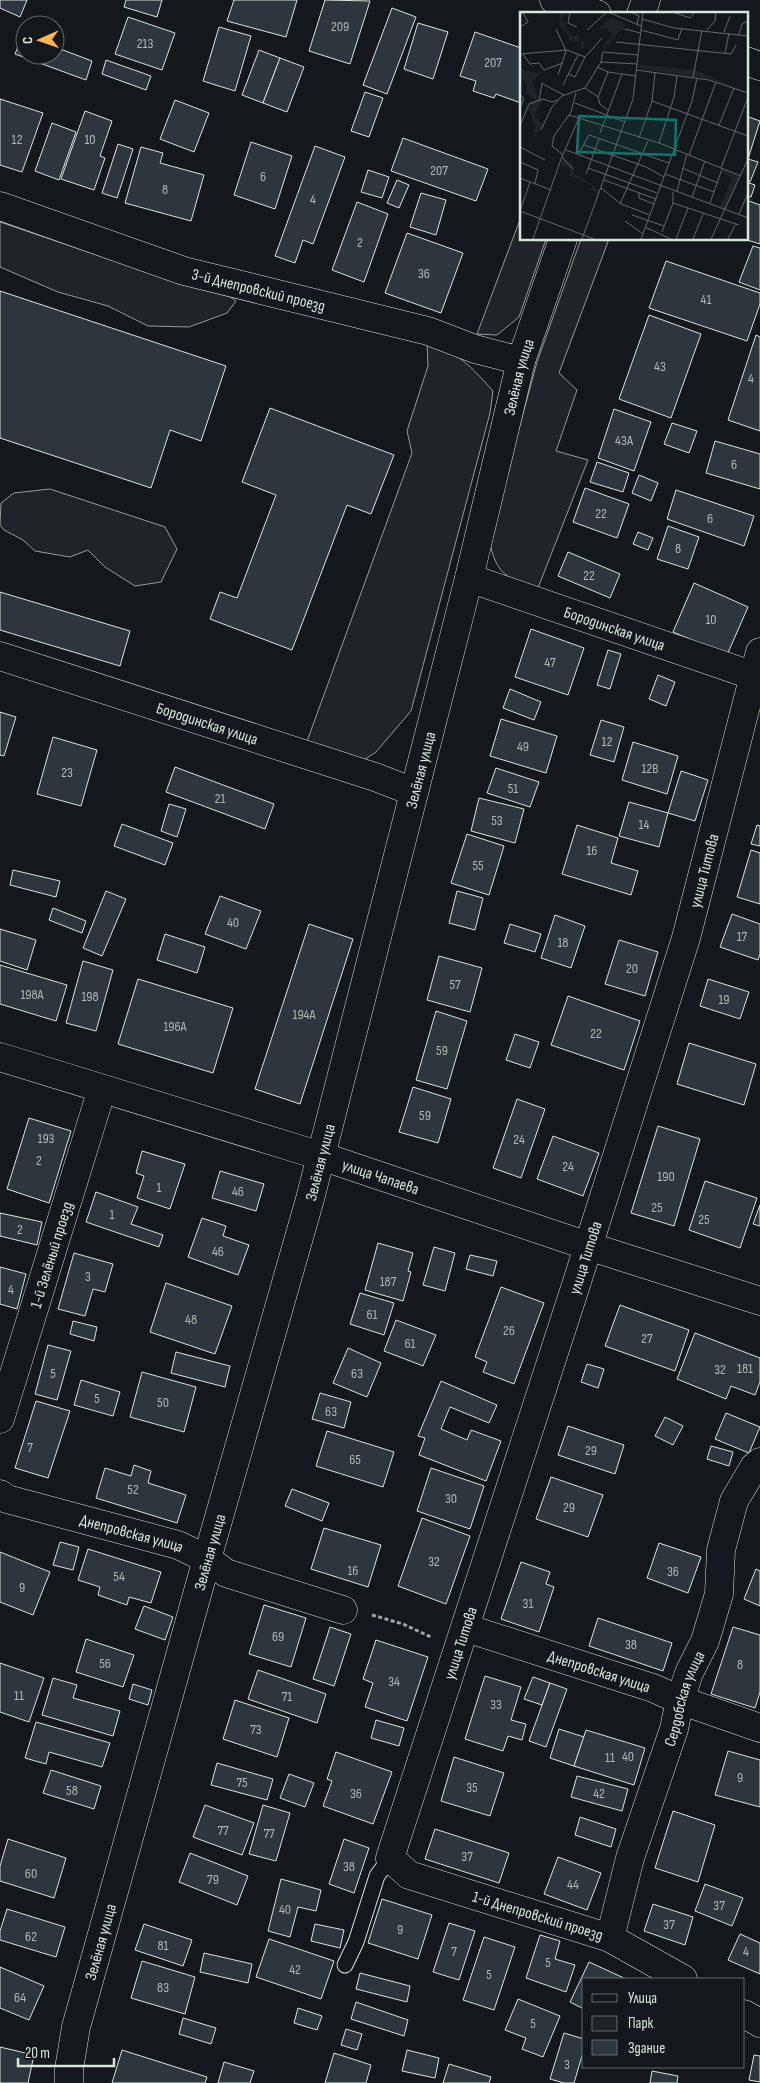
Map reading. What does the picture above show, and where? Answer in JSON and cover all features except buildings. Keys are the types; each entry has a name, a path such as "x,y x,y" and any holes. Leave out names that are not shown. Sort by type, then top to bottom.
{"street":[{"path":"554,0 591,12"},
{"path":"642,12 646,0"},
{"name":"3-й Днепровский проезд","path":"0,206 184,271 428,331 475,349 521,361"},
{"name":"Зелёная улица","path":"69,2083 69,2069 76,2027 320,1156 469,578 521,361 563,240"},
{"name":"Бородинская улица","path":"469,578 758,669"},
{"name":"Бородинская улица","path":"0,656 375,777 414,792"},
{"name":"улица Титова","path":"390,1858 466,1628 686,938 758,669"},
{"name":"улица Чапаева","path":"0,1057 320,1156 588,1246 760,1300"},
{"name":"1-й Зелёный проезд","path":"0,1420 102,1089"},
{"name":"Сердобская улица","path":"610,1938 630,1858 674,1729 680,1700 689,1673 705,1641 719,1594 721,1550 734,1501 754,1467 760,1462"},
{"name":"Днепровская улица","path":"0,1494 7,1499 178,1545 207,1559 226,1573 343,1610"},
{"name":"Днепровская улица","path":"466,1628 653,1688 680,1700 760,1728"},
{"name":"1-й Днепровский проезд","path":"390,1858 409,1875 610,1938 681,1978"},
{"path":"745,2015 760,2023"}],"lane":[{"path":"345,1965 356,1942 378,1876 390,1858"}],"path":[{"path":"343,1610 403,1624 436,1639 457,1654"}],"green space":[{"path":"520,220 520,240 546,240 519,317 497,335 477,334"},
{"path":"0,222 185,285 212,283 236,301 227,313 189,327 148,326 108,306 58,292 0,267"},
{"path":"581,240 609,240 559,373 577,390 556,451 588,460 538,588 510,578 504,573 495,561 489,540 537,362"},
{"path":"427,341 463,361 493,391 490,413 411,711 376,752 361,762 306,744 412,453 407,431 428,366"},
{"path":"50,489 165,527 177,549 161,582 135,586 105,567 88,550 70,557 35,551 23,540 4,530 0,525 1,503 14,493"}]}
